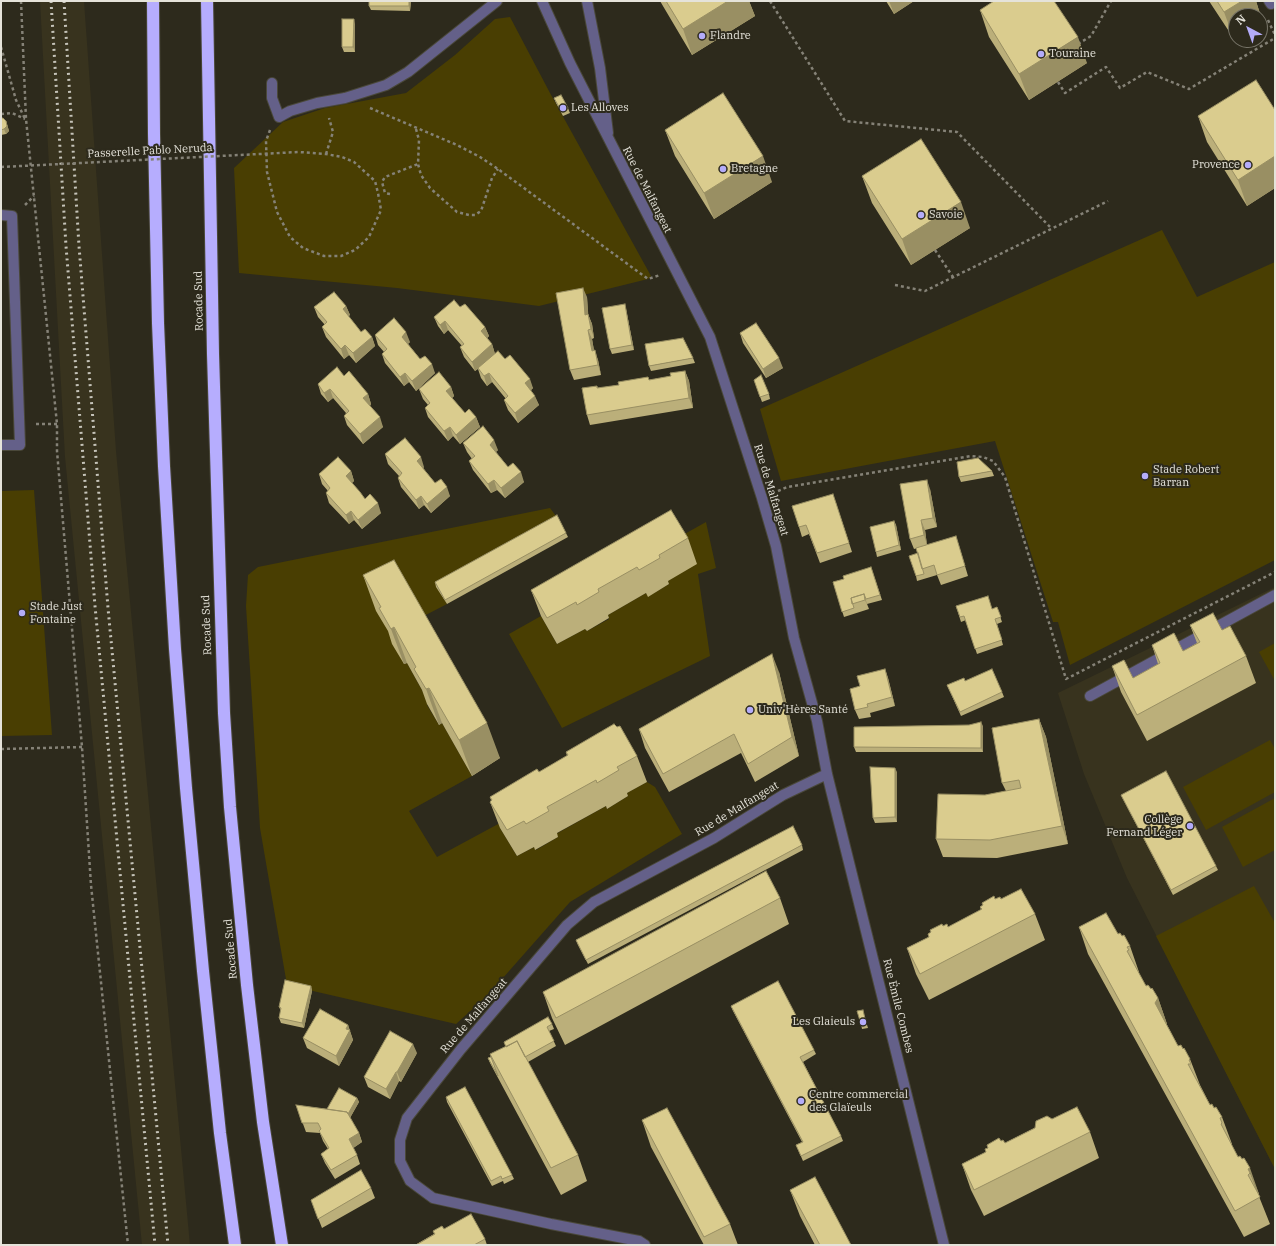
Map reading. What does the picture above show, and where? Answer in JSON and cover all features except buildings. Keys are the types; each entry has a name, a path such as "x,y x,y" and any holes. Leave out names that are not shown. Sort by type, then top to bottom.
{"highway":[{"path":"153,1 158,323 164,466 175,649 203,971 220,1133 235,1245"},
{"name":"Rocade Sud","path":"207,1 213,346 224,713 230,807 247,985 263,1122 282,1245"}],"street":[{"path":"272,83 272,98 279,117 290,111 317,103 345,98 386,85 408,72 497,1"},
{"name":"Rue de Malfangeat","path":"542,1 561,44 674,270 710,337 776,546 794,638 817,721 827,774 783,795 714,838 594,902 567,925 461,1049 407,1118 400,1140 400,1161 410,1181 433,1198 551,1224 639,1241 645,1245"},
{"name":"Rue de Malfangeat","path":"587,1 600,68 609,140"},
{"path":"1,216 12,216 20,445 1,445"},
{"path":"1090,696 1275,595"},
{"name":"Rue Émile Combes","path":"827,774 944,1245"}],"path":[{"path":"21,1 26,120 57,424 57,452 82,747 92,886 128,1245"},
{"path":"770,1 845,121 957,132 1052,229"},
{"path":"1076,45 1091,36 1111,1"},
{"path":"1058,82 1065,93 1106,67 1120,88 1147,72 1189,89 1275,38"},
{"path":"1,47 16,100 26,120"},
{"path":"345,98 462,148 498,168 648,279 674,270"},
{"path":"1,114 12,113 26,120"},
{"name":"Passerelle Pablo Neruda","path":"1,167 299,152 342,157 354,162 375,181 381,210 369,237 355,250 341,256 324,256 303,248 290,237 278,212 267,172 266,141 270,128 279,117"},
{"path":"326,154 332,132 328,119"},
{"path":"416,129 419,140 418,164 421,175 427,184 462,215 475,215 480,211 492,178 498,168"},
{"path":"390,194 385,193 382,182 385,177 418,164"},
{"path":"422,186 427,184"},
{"path":"895,286 925,291 1108,201"},
{"path":"935,250 953,277"},
{"path":"762,498 787,487 971,456 983,456 993,461 1005,477 1066,679 1275,572"},
{"path":"1,749 82,747"}],"shaded area":[{"path":"40,1 84,1 116,451 190,1245 142,1245 65,457"},
{"path":"510,17 550,93 651,276 648,279 539,306 397,288 239,273 234,168 283,122 325,108 406,93 455,55 495,19"},
{"path":"1162,230 1197,297 1275,262 1275,560 1070,665 1058,622 1053,622 995,441 781,481 760,409"},
{"name":"Stade Just Fontaine","path":"34,490 52,735 1,736 1,491"},
{"path":"550,508 559,520 437,587 447,604 420,618 393,644 404,664 407,663 429,703 427,705 439,725 442,723 472,776 409,811 437,857 500,823 500,828 517,856 534,847 536,850 558,837 556,834 606,806 607,809 628,796 627,793 647,782 655,787 682,834 570,902 487,996 456,1024 287,985 260,828 246,606 248,575 258,567"},
{"path":"706,522 716,568 698,574 710,656 562,728 509,634 541,616 557,644 585,629 587,631 609,619 608,615 646,593 649,596 669,584 668,582 681,536"},
{"name":"Collège Fernand Léger","path":"1275,587 1275,1169 1127,878 1084,774 1058,693"},
{"path":"1275,643 1275,681 1259,652"},
{"path":"1270,740 1275,749 1275,792 1206,830 1183,787"},
{"path":"1275,798 1275,850 1243,867 1222,827"},
{"path":"1254,886 1275,923 1275,1169 1156,936"}],"railway":[{"path":"51,1 66,246 95,606 155,1245"},
{"path":"64,1 79,246 108,608 168,1245"}],"place":[{"name":"Flandre","path":"702,36"},
{"name":"Touraine","path":"1041,54"},
{"name":"Les Alloves","path":"563,108"},
{"name":"Provence","path":"1248,165"},
{"name":"Bretagne","path":"723,169"},
{"name":"Savoie","path":"921,215"},
{"name":"Stade Robert Barran","path":"1145,476"},
{"name":"Stade Just Fontaine","path":"22,613"},
{"name":"Univ'Hères Santé","path":"750,710"},
{"name":"Collège Fernand Léger","path":"1190,826"},
{"name":"Les Glaieuls","path":"863,1022"},
{"name":"Centre commercial des Glaïeuls","path":"801,1101"}]}
